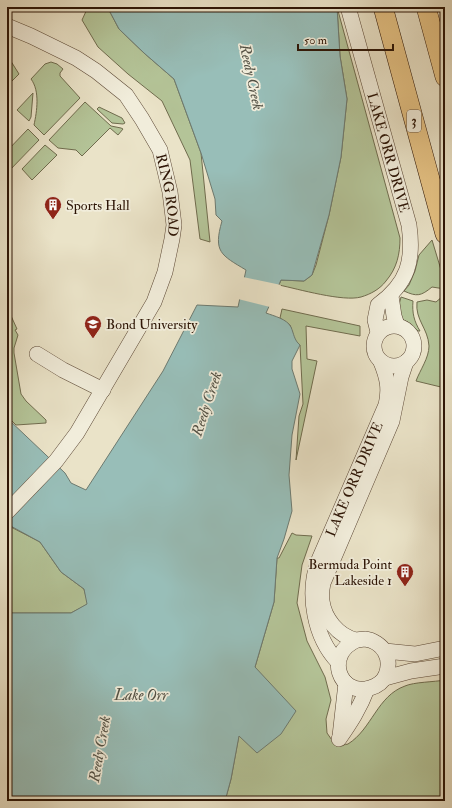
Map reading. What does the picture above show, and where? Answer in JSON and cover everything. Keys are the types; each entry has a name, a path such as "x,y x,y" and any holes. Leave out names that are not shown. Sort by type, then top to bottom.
{"main road":[{"name":"3","path":"383,7 445,234"},
{"path":"426,7 445,77"}],"street":[{"name":"LAKE ORR DRIVE","path":"348,7 409,225 411,240 411,255 407,270 400,284 390,296 378,305 375,320 378,332"},
{"name":"RING ROAD","path":"7,26 32,36 76,58 96,71 126,95 160,150 170,192 174,224 165,272 154,302 103,390 78,433 56,461 7,512"},
{"path":"390,296 397,325"},
{"path":"397,325 404,328 413,338 414,351 411,357 406,362 398,366 389,366 381,362 375,354 373,345 378,332 387,326 397,325"},
{"path":"38,354 63,370 103,390"},
{"name":"LAKE ORR DRIVE","path":"338,662 330,653 318,626 313,602 313,579 321,555 386,405 389,390 381,362"},
{"name":"LAKE ORR DRIVE","path":"357,640 339,632 330,622 322,606 321,599 323,582 334,553 392,421 401,377 406,362"},
{"path":"365,639 379,645 385,651 389,664 385,678 380,683 374,687 359,689 352,687 341,677 338,670 338,662 340,654 344,648 350,643 365,639"},
{"path":"385,651 415,654 445,648"},
{"path":"385,678 411,671 445,666"},
{"path":"346,683 339,739 363,701 367,689"}],"green space":[{"path":"88,7 110,7 110,12 119,29 174,79 201,153 210,242 200,239 190,160 162,101 128,74 98,47 82,20"},
{"path":"337,7 400,238 397,261 390,276 378,289 372,293 353,298 343,298 320,294 279,285 281,280 304,281 312,275 329,215 341,157 347,99 340,56"},
{"path":"7,55 19,74 7,86"},
{"path":"51,62 57,64 63,69 60,76 80,98 44,135 34,125 37,95 31,79 45,64"},
{"path":"33,93 31,117 29,121 17,110"},
{"path":"85,102 111,126 123,129 118,135 110,128 82,156 76,150 58,148 49,140"},
{"path":"99,107 122,118 125,123 112,123 97,109"},
{"path":"28,129 39,140 7,173 7,151"},
{"path":"45,145 57,155 32,180 22,169"},
{"path":"432,240 445,283 445,289 432,287 419,295 404,291 409,285 415,271 419,255"},
{"path":"445,296 445,388 416,381 429,350 428,340 418,314 417,302 427,300 436,302"},
{"path":"401,297 413,301 414,317 420,331 403,320 398,309"},
{"path":"7,307 17,329 15,330 18,335 14,353 21,394 26,401 46,420 46,423 16,425 7,416"},
{"path":"282,309 360,326 360,336 306,326 307,359 317,361 296,460 299,416 303,404 300,345 295,341 290,325 280,318"},
{"path":"11,527 40,542 61,572 84,589 88,604 71,613 7,613 7,531"},
{"path":"292,533 296,535 312,536 302,565 297,603 307,641 325,677 331,700 326,719 327,733 336,746 348,744 356,738 381,705 395,691 405,686 414,684 445,680 445,801 225,801 255,667 274,602 277,558 279,558"}],"water":[{"name":"Lake Orr","path":"110,7 337,7 340,56 347,99 341,157 329,215 312,275 304,281 281,280 266,313 287,322 291,327 295,339 300,345 292,361 292,369 300,394 292,435 289,475 292,511 277,558 274,602 255,667 296,711 281,734 257,753 239,736 231,779 225,801 7,801 7,613 71,613 87,604 84,589 61,572 40,542 7,524 7,418 65,473 71,483 86,490 163,371 197,305 238,307 246,270 230,260 221,252 218,240 222,221 216,215 215,199 201,153 174,79 119,29 110,12"}],"pier":[{"path":"243,277 281,285 270,307 238,299"}],"place":[{"name":"Sports Hall","path":"53,220"},
{"name":"Bond University","path":"93,339"},
{"name":"Bermuda Point Lakeside 1","path":"405,587"}],"water label":[{"name":"Reedy Creek","path":"251,77"},
{"name":"Reedy Creek","path":"207,404"},
{"name":"Reedy Creek","path":"100,749"}]}
